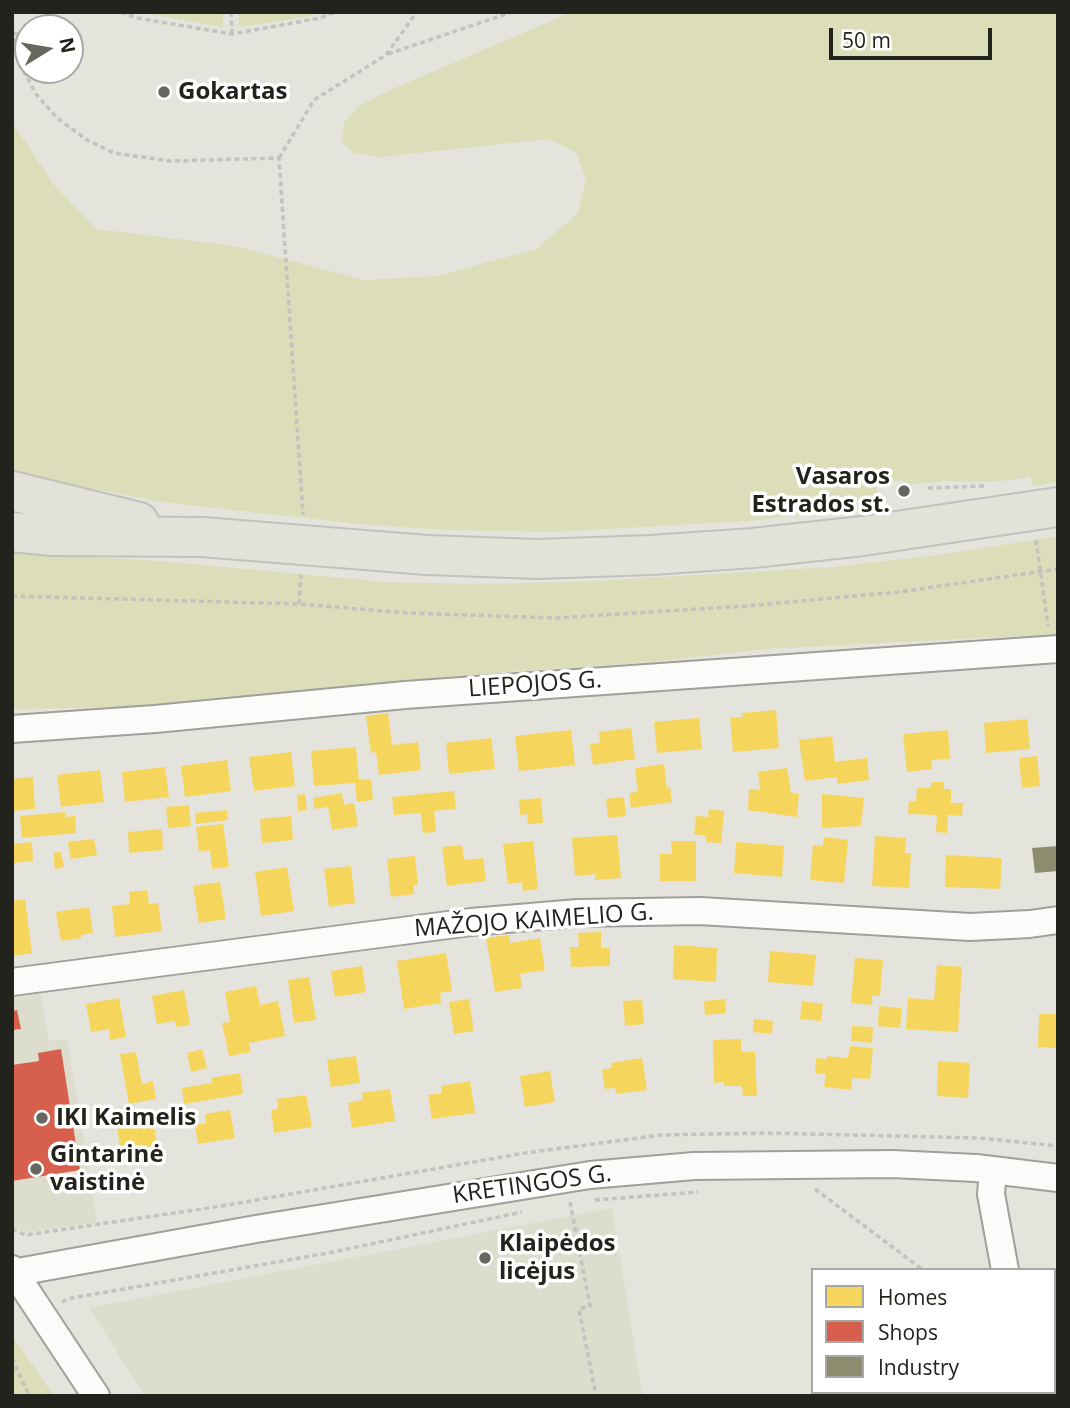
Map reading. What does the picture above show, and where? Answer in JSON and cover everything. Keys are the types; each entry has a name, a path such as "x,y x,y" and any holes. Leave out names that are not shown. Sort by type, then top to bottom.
{"main road":[{"path":"12,491 202,537"},
{"path":"12,532 52,536 202,537 427,555 538,559 753,548 863,536 1058,507"}],"street":[{"name":"LIEPOJOS G.","path":"12,729 155,719 418,694 1058,649"},
{"name":"MAŽOJO KAIMELIO G.","path":"12,982 471,922 578,913 700,911 970,927 1058,920"},
{"name":"KRETINGOS G.","path":"13,1272 590,1175 694,1166 919,1165 1058,1178"},
{"path":"993,1170 991,1194 1005,1268"},
{"path":"13,1272 96,1396"}],"path":[{"path":"121,12 232,34 320,18 335,12"},
{"path":"231,12 232,34"},
{"path":"319,12 320,18"},
{"path":"386,55 417,12"},
{"path":"299,604 303,544 302,476 279,158 314,100 386,55 512,12"},
{"path":"13,32 21,65 36,94 57,118 77,133 114,153 170,161 279,158"},
{"path":"12,596 299,604 407,613 556,618 745,606 899,592 1058,569"},
{"path":"819,1183 807,1183 920,1268"},
{"path":"593,1200 708,1191"},
{"path":"561,1204 582,1201"},
{"path":"570,1202 590,1306 579,1309 596,1396"},
{"path":"43,1315 67,1299 328,1253 525,1212"},
{"path":"12,1358 29,1396"}],"shaded area":[{"path":"40,989 49,1041 67,1039 97,1222 30,1232 12,1227 12,993"},
{"name":"Klaipėdos licėjus","path":"612,1208 643,1396 145,1396 89,1308"}],"green space":[{"path":"223,12 223,27 145,13"},
{"path":"238,12 312,12 313,16 239,27"},
{"path":"572,12 1058,12 1058,482 1033,486 1030,477 994,482 945,481 906,485 901,480 876,484 878,496 823,512 749,521 555,532 444,530 358,524 162,502 12,473 12,122 54,185 96,229 235,246 364,280 437,276 536,249 577,214 586,180 576,152 548,139 381,157 354,153 342,142 344,122 359,106 388,91"},
{"path":"1058,536 1058,634 766,649 235,700 129,707 12,709 12,549 67,556 160,561 385,582 474,584 577,582 832,567 946,554"},
{"path":"12,1335 54,1396 12,1396"}],"building: Homes":[{"path":"776,710 779,748 733,752 730,718 743,717 742,713"},
{"path":"388,713 392,745 418,742 421,770 379,775 376,752 371,753 366,716"},
{"path":"699,718 702,749 657,753 654,722"},
{"path":"1027,719 1030,749 986,753 984,723"},
{"path":"631,728 635,759 593,765 590,744 600,743 599,732"},
{"path":"571,730 575,765 519,771 515,736"},
{"path":"948,730 950,759 931,760 932,769 907,772 903,734"},
{"path":"832,736 835,762 867,758 869,780 838,784 837,777 805,781 799,740"},
{"path":"491,738 495,769 449,774 446,743"},
{"path":"356,747 359,780 371,779 373,800 357,802 355,783 314,786 311,751"},
{"path":"291,752 295,786 254,791 249,757"},
{"path":"1037,756 1040,786 1022,788 1019,758"},
{"path":"227,760 231,791 185,797 181,766"},
{"path":"664,764 672,802 631,808 629,793 638,792 635,768"},
{"path":"165,767 169,797 125,802 122,772"},
{"path":"787,768 791,793 799,794 797,817 748,810 749,789 760,790 758,772"},
{"path":"100,770 104,802 61,807 57,775"},
{"path":"33,777 35,809 12,811 12,779"},
{"path":"931,782 944,782 944,789 951,789 951,803 963,803 962,816 948,815 947,833 936,832 937,815 908,814 909,801 916,801 917,788 931,788"},
{"path":"454,791 456,809 434,811 436,832 423,833 421,813 394,815 392,797"},
{"path":"342,793 344,805 354,803 358,826 332,830 328,807 315,809 313,798"},
{"path":"305,794 307,810 298,811 297,795"},
{"path":"822,794 864,798 861,826 822,828"},
{"path":"624,797 626,816 608,818 606,799"},
{"path":"541,798 543,823 528,824 527,814 520,815 519,800"},
{"path":"189,805 191,826 168,828 166,807"},
{"path":"709,809 724,811 721,843 706,842 706,836 694,834 696,816 708,817"},
{"path":"227,810 228,820 196,824 195,813"},
{"path":"65,812 66,817 75,816 76,833 22,838 20,816"},
{"path":"291,816 293,840 262,843 260,819"},
{"path":"223,824 229,867 212,869 210,850 199,852 196,827"},
{"path":"162,829 163,850 129,853 128,832"},
{"path":"617,835 621,878 595,880 595,874 575,876 572,838"},
{"path":"875,836 906,838 905,853 911,853 909,888 872,886"},
{"path":"824,837 848,840 844,883 810,880 813,845 823,846"},
{"path":"94,839 97,855 71,859 68,842"},
{"path":"533,841 538,889 523,891 522,882 508,884 503,844"},
{"path":"671,841 696,841 696,881 660,881 660,854 672,854"},
{"path":"32,842 33,861 13,863 12,844"},
{"path":"736,842 784,846 782,877 734,873"},
{"path":"462,845 464,860 483,858 486,881 447,886 442,847"},
{"path":"61,852 64,867 55,869 53,853"},
{"path":"946,855 1002,858 1000,889 945,887"},
{"path":"415,856 418,885 413,885 414,894 391,897 387,859"},
{"path":"351,866 355,903 329,907 324,869"},
{"path":"287,867 294,911 261,916 255,872"},
{"path":"220,882 226,919 199,923 193,886"},
{"path":"147,890 149,904 158,903 162,931 115,937 112,906 130,904 129,892"},
{"path":"25,899 32,953 12,956 12,901"},
{"path":"89,907 93,933 61,941 56,912"},
{"path":"601,932 601,948 610,948 610,966 571,967 570,947 579,947 578,933"},
{"path":"509,935 510,943 540,938 545,970 520,974 522,988 495,992 486,938"},
{"path":"674,945 717,948 716,982 673,979"},
{"path":"770,951 816,955 813,986 768,982"},
{"path":"446,953 452,991 440,993 441,1003 404,1009 397,961"},
{"path":"855,958 883,960 880,996 872,996 872,1005 851,1003"},
{"path":"937,965 962,967 958,1032 906,1029 908,998 934,1000"},
{"path":"362,966 366,992 335,997 331,971"},
{"path":"309,977 316,1020 294,1023 288,980"},
{"path":"256,986 260,1005 278,1001 285,1036 249,1043 251,1052 229,1056 222,1023 230,1022 225,992"},
{"path":"184,990 190,1025 176,1027 175,1021 157,1024 152,996"},
{"path":"119,998 126,1037 110,1040 109,1029 91,1032 86,1004"},
{"path":"469,999 474,1031 454,1034 449,1002"},
{"path":"725,999 726,1013 705,1015 704,1001"},
{"path":"642,1000 644,1024 625,1026 623,1001"},
{"path":"802,1001 823,1004 821,1021 800,1019"},
{"path":"879,1006 902,1008 900,1028 878,1026"},
{"path":"1039,1014 1058,1014 1058,1048 1038,1047"},
{"path":"754,1019 773,1021 772,1034 753,1032"},
{"path":"852,1026 873,1027 872,1043 851,1041"},
{"path":"741,1039 741,1052 755,1052 757,1096 743,1096 742,1086 714,1083 713,1040"},
{"path":"850,1046 873,1048 870,1079 852,1078 851,1090 824,1087 826,1074 815,1073 816,1058 848,1058"},
{"path":"202,1049 207,1068 191,1072 187,1053"},
{"path":"136,1052 142,1084 153,1081 156,1099 129,1104 120,1054"},
{"path":"356,1056 360,1083 331,1087 327,1060"},
{"path":"642,1058 647,1090 616,1094 615,1088 605,1089 602,1070 612,1068 611,1063"},
{"path":"938,1061 970,1063 968,1098 937,1096"},
{"path":"550,1071 555,1102 525,1107 520,1076"},
{"path":"240,1073 243,1094 184,1104 182,1088 212,1083 211,1078"},
{"path":"470,1081 475,1113 432,1119 428,1095 442,1093 441,1086"},
{"path":"390,1089 395,1121 352,1128 348,1103 363,1100 362,1093"},
{"path":"306,1095 312,1127 274,1133 271,1110 278,1109 277,1099"},
{"path":"230,1110 235,1138 198,1144 195,1125 206,1123 205,1114"},
{"path":"153,1119 157,1145 142,1148 143,1154 121,1157 117,1125"}],"building: Shops":[{"path":"17,1010 21,1029 12,1030 12,1011"},
{"name":"IKI Kaimelis","path":"61,1049 80,1170 12,1181 12,1065 39,1061 38,1053"}],"building: Industry":[{"path":"1058,846 1058,871 1035,873 1032,848"}],"place":[{"name":"Gokartas","path":"164,92"},
{"name":"Vasaros Estrados st.","path":"904,491"},
{"name":"IKI Kaimelis","path":"42,1118"},
{"name":"Gintarinė vaistinė","path":"36,1169"},
{"name":"Klaipėdos licėjus","path":"485,1258"}]}
